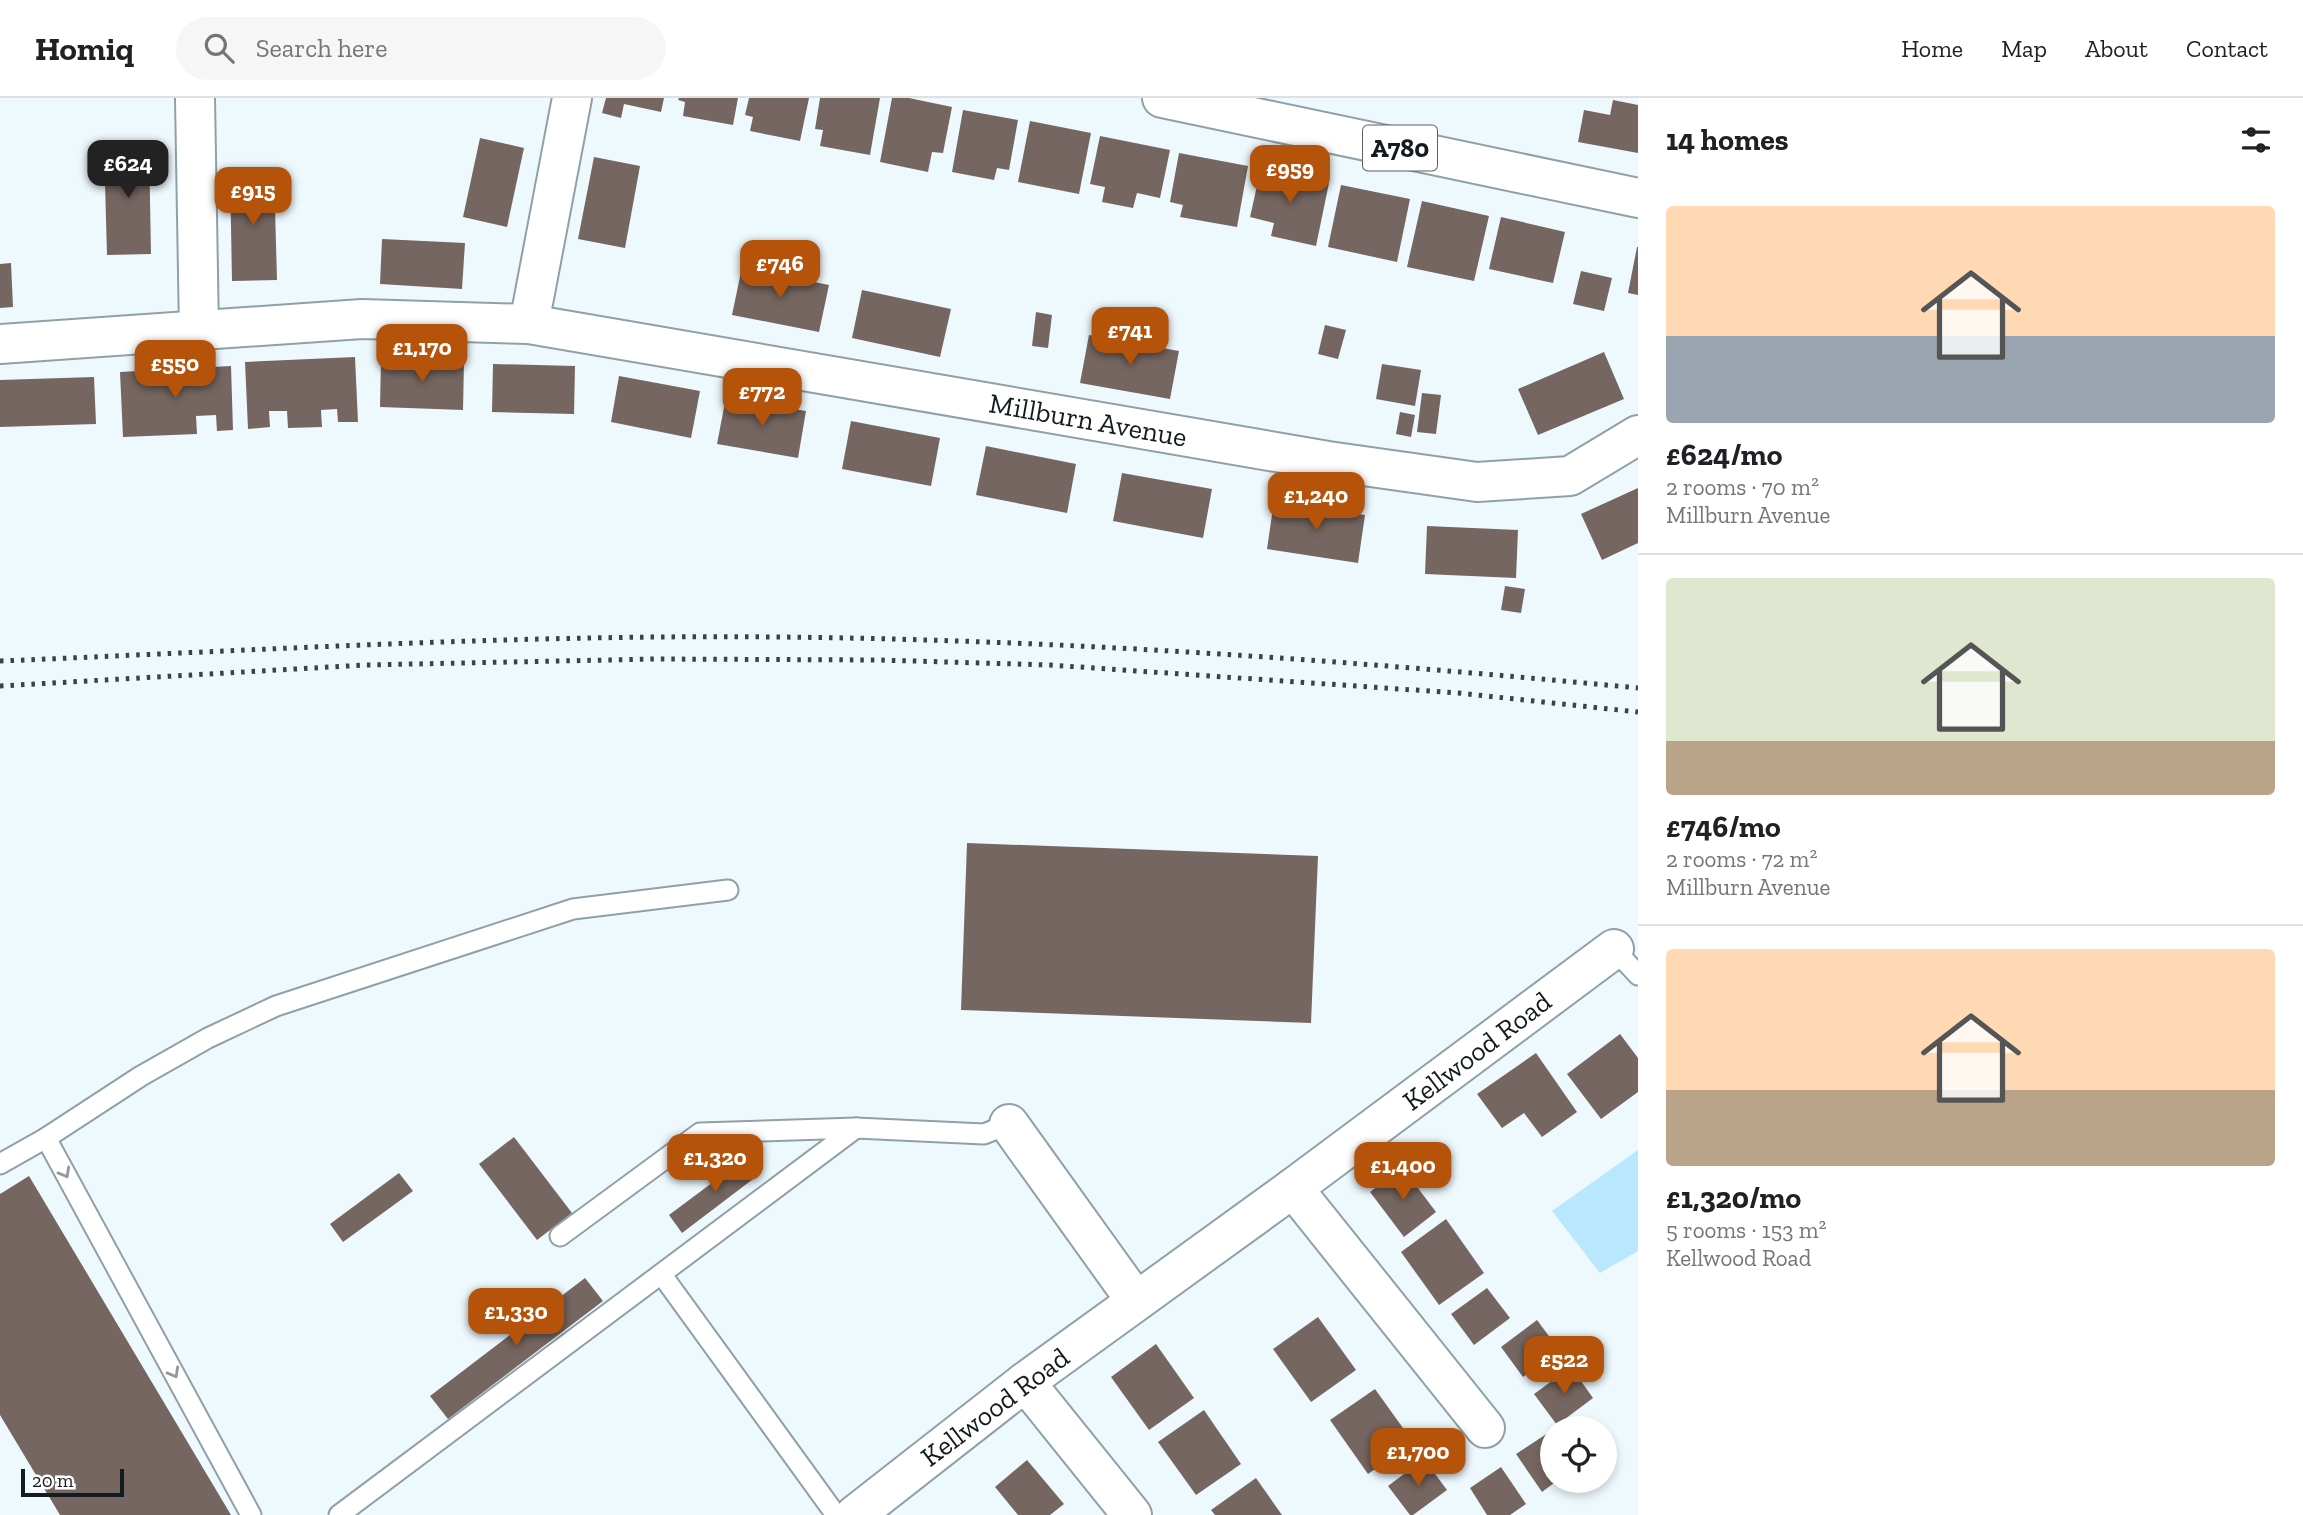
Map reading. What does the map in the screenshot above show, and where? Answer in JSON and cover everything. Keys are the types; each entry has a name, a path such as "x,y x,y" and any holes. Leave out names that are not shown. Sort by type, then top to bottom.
{"street":[{"path":"195,98 199,332"},
{"path":"529,324 572,98"},
{"name":"A780","path":"1162,98 1638,198"},
{"name":"Millburn Avenue","path":"0,344 362,319 529,324 1328,461 1477,482 1570,476 1638,435"},
{"name":"Kellwood Road","path":"855,1515 1025,1382 1293,1188 1626,962"},
{"path":"1009,1124 1136,1301"},
{"path":"1293,1188 1485,1428"},
{"path":"1025,1382 1132,1515"}],"lane":[{"path":"0,1164 46,1138 174,1056 276,1006 573,909 728,890"},
{"path":"560,1236 700,1133 856,1129 984,1134 1009,1124"},
{"path":"339,1515 856,1129"},
{"path":"46,1138 251,1515"},
{"path":"662,1275 836,1515"}],"shaded area":[{"path":"1638,1150 1638,1251 1600,1273 1552,1211"}],"building":[{"path":"606,98 664,98 661,112 624,104 621,118 602,113"},
{"path":"738,98 733,125 683,116 685,102 678,100"},
{"path":"749,98 809,98 800,141 750,131 753,117 745,115"},
{"path":"820,98 880,98 870,155 820,146 823,130 815,129"},
{"path":"892,98 909,98 952,107 943,153 932,152 928,172 880,162"},
{"path":"1613,100 1638,105 1638,153 1578,142 1584,110 1610,115"},
{"path":"963,110 1018,120 1009,170 997,168 994,180 952,172"},
{"path":"1030,121 1091,133 1079,194 1018,182"},
{"path":"1100,136 1170,150 1160,198 1137,193 1133,208 1102,202 1105,187 1090,184"},
{"path":"480,138 524,148 507,227 463,217"},
{"path":"149,146 151,254 107,255 104,147"},
{"path":"1179,153 1248,166 1237,227 1180,217 1183,205 1170,202"},
{"path":"594,157 640,166 625,248 578,239"},
{"path":"1261,168 1329,183 1316,246 1271,236 1274,223 1250,217"},
{"path":"274,172 277,280 232,281 230,173"},
{"path":"1341,185 1410,199 1397,262 1328,247"},
{"path":"1422,201 1489,216 1474,281 1407,267"},
{"path":"1501,217 1565,232 1553,283 1489,269"},
{"path":"382,239 465,243 462,289 380,284"},
{"path":"1638,247 1638,295 1628,293"},
{"path":"11,263 13,307 0,308 0,264"},
{"path":"742,267 829,285 819,332 732,315"},
{"path":"1581,271 1612,278 1604,311 1573,304"},
{"path":"862,290 951,309 940,357 852,338"},
{"path":"1036,312 1052,315 1048,348 1032,346"},
{"path":"1325,325 1346,330 1338,359 1318,354"},
{"path":"1089,335 1179,351 1170,399 1080,383"},
{"path":"1604,352 1624,399 1538,435 1518,389"},
{"path":"355,357 358,422 338,422 337,409 321,410 322,427 288,428 287,411 269,411 270,427 248,429 245,362"},
{"path":"381,358 464,361 463,410 380,407"},
{"path":"493,364 575,366 574,414 492,412"},
{"path":"1382,364 1421,370 1415,406 1376,399"},
{"path":"231,366 233,430 217,431 216,415 196,416 197,434 123,437 120,372"},
{"path":"619,376 700,391 691,438 611,422"},
{"path":"94,377 96,424 0,427 0,380"},
{"path":"1422,393 1441,395 1436,434 1417,432"},
{"path":"726,397 806,411 798,458 717,444"},
{"path":"1400,412 1415,415 1411,437 1396,434"},
{"path":"851,421 940,438 931,486 842,469"},
{"path":"986,446 1076,464 1067,513 976,495"},
{"path":"1122,473 1212,489 1203,538 1113,521"},
{"path":"1638,488 1638,543 1602,560 1581,514"},
{"path":"1274,501 1365,515 1358,563 1267,549"},
{"path":"1427,526 1518,530 1516,578 1425,574"},
{"path":"1505,586 1525,589 1521,613 1501,610"},
{"path":"967,843 1318,856 1311,1023 961,1010"},
{"path":"1620,1034 1638,1058 1638,1092 1601,1119 1567,1074"},
{"path":"1536,1053 1577,1112 1542,1137 1524,1113 1502,1128 1477,1094"},
{"path":"514,1137 572,1213 537,1240 479,1164"},
{"path":"748,1156 761,1173 682,1233 669,1215"},
{"path":"1402,1167 1436,1212 1404,1237 1370,1192"},
{"path":"399,1173 413,1191 343,1242 330,1224"},
{"path":"29,1176 231,1515 60,1515 0,1415 0,1194"},
{"path":"1446,1219 1484,1273 1439,1305 1401,1252"},
{"path":"585,1278 603,1301 448,1419 430,1396"},
{"path":"1487,1288 1510,1318 1474,1345 1451,1314"},
{"path":"1318,1317 1356,1370 1311,1402 1273,1349"},
{"path":"1537,1320 1560,1351 1523,1377 1501,1347"},
{"path":"1156,1344 1194,1398 1149,1430 1111,1377"},
{"path":"1571,1367 1593,1398 1569,1416 1550,1416 1534,1394"},
{"path":"1375,1389 1413,1442 1368,1474 1330,1420"},
{"path":"1204,1410 1241,1464 1196,1495 1158,1442"},
{"path":"1540,1438 1540,1489 1516,1454"},
{"path":"1424,1459 1447,1490 1410,1515 1388,1486"},
{"path":"1027,1460 1064,1504 1050,1515 1018,1515 995,1487"},
{"path":"1501,1467 1526,1504 1510,1515 1487,1515 1470,1488"},
{"path":"1256,1478 1282,1515 1215,1515 1211,1510"}],"railway":[{"path":"0,661 494,640 659,637 904,639 1272,657 1638,688"},
{"path":"0,686 365,665 656,659 878,660 1050,665 1458,693 1638,712"}]}
